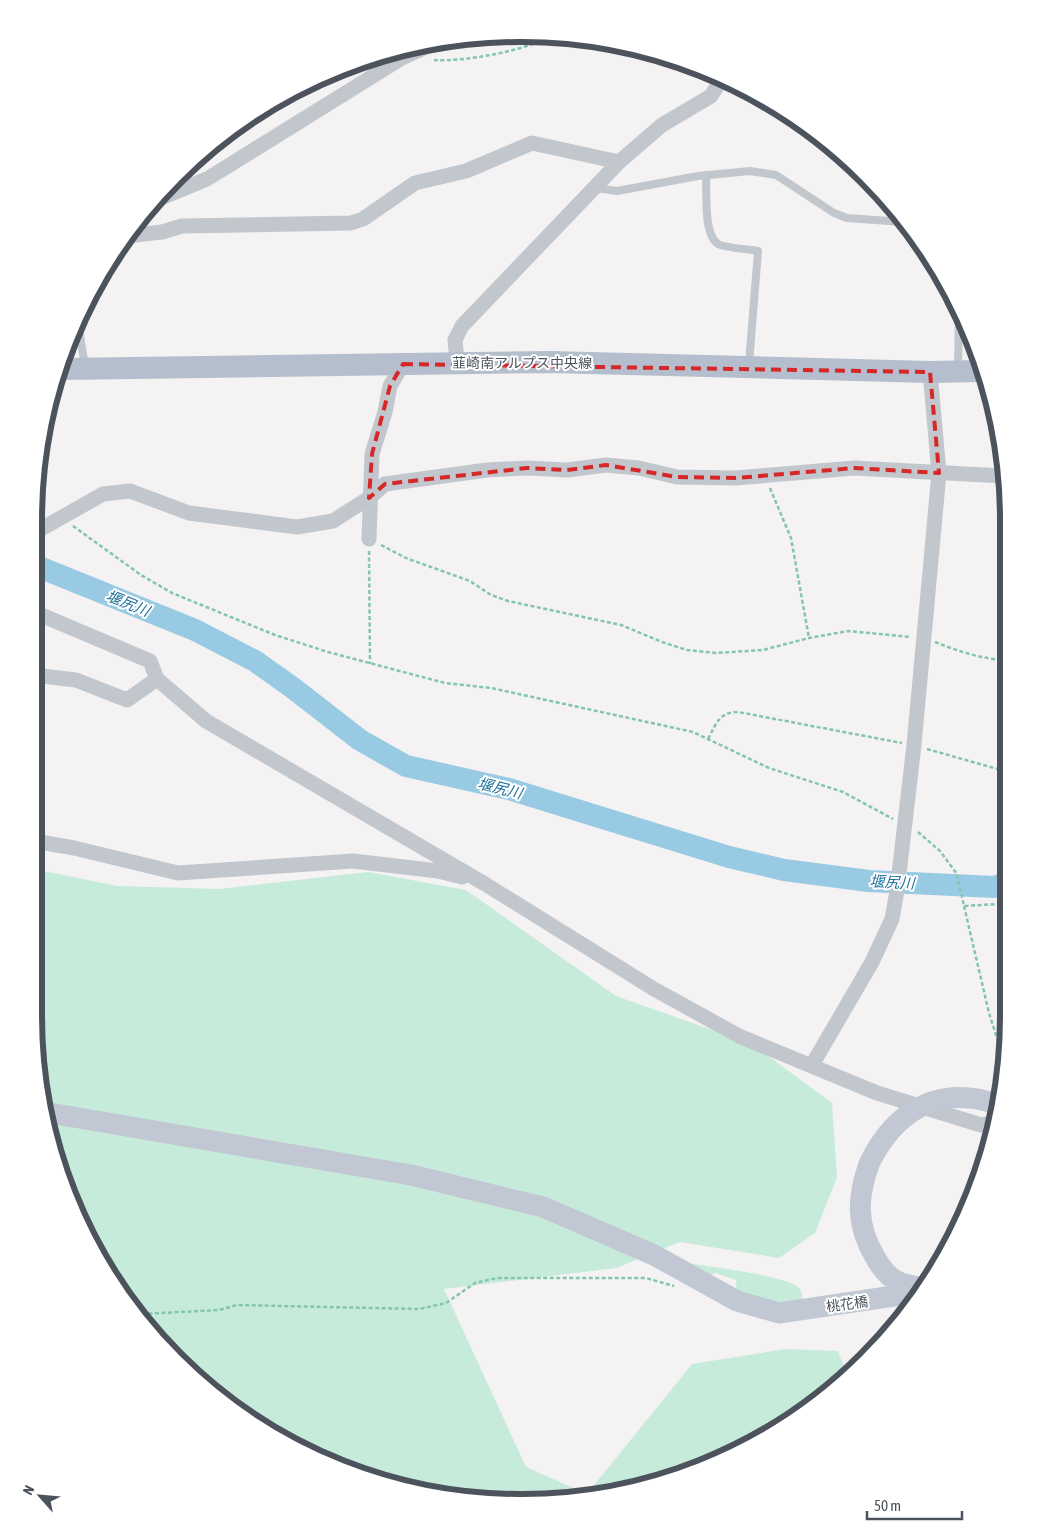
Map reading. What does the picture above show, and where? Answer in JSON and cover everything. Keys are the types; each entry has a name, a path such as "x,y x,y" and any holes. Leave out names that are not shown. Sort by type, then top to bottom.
{"main road":[{"name":"韮崎南アルプス中央線","path":"67,369 551,362 930,372 975,371"}],"street":[{"path":"174,193 207,179 406,57"},
{"path":"457,362 455,340 462,326 619,162 662,125 711,96 718,85"},
{"path":"138,235 162,232 182,226 350,223 363,219 415,183 466,171 532,142 619,162"},
{"path":"369,539 372,454 385,412 390,386 403,364"},
{"path":"812,1065 872,962 892,919 897,891 906,826 939,473 930,372"},
{"path":"42,528 104,494 130,491 189,513 297,527 333,521 369,498 385,484 487,470 527,468 567,470 606,465 639,468 677,477 736,478 854,468 997,476"},
{"path":"42,615 150,660 157,679 206,721 485,884 654,989 739,1036 877,1093 981,1125 986,1124"},
{"path":"42,676 76,680 127,700 157,679"},
{"path":"42,842 74,848 178,873 352,861 438,870 485,884"},
{"path":"915,1286 898,1282 880,1266 866,1242 861,1224 860,1201 863,1182 869,1164 877,1146 890,1129 910,1112 938,1100 969,1097 991,1102"},
{"name":"桃花橋","path":"53,1114 411,1175 543,1207 654,1255 737,1301 779,1314 910,1294"}],"lane":[{"path":"594,187 617,190 706,175 750,171 776,175 834,213 847,218 894,221"},
{"path":"706,175 708,226 712,237 719,244 758,251 748,366"},
{"path":"958,371 959,328"},
{"path":"80,336 85,368"}],"path":[{"path":"430,60 449,61 502,52 533,43"},
{"path":"764,475 791,538 809,638"},
{"path":"62,517 93,542 141,575 172,593 275,635 370,664 445,683 490,688 693,732 769,768 843,792 921,834 940,851 957,874 989,1013 998,1042"},
{"path":"370,664 369,539 406,558 470,581 491,595 508,601 621,625 687,650 716,653 763,650 809,638 848,632 924,638 959,651 1000,660"},
{"path":"708,739 719,719 728,712 738,712 914,745 1000,770"},
{"path":"964,906 1000,903"},
{"path":"147,1314 219,1310 237,1306 419,1309 446,1303 475,1283 497,1278 646,1278 674,1286"}],"highlighted area":[{"path":"403,364 930,372 939,473 854,468 736,478 677,477 606,465 567,470 527,468 385,484 369,498 372,454 390,386"}],"green space":[{"path":"42,871 117,886 219,889 368,872 466,890 616,996 752,1044 832,1103 837,1177 815,1233 779,1258 680,1242 616,1268 444,1289 526,1467 577,1490 521,1494 459,1489 397,1477 338,1457 282,1429 230,1395 183,1353 141,1306 123,1281 92,1227 68,1169 59,1139 47,1077 42,1015"},
{"path":"687,1263 780,1279 799,1288 802,1303 737,1301 736,1280 715,1273 707,1277"},
{"path":"785,1349 838,1351 844,1367 836,1375 787,1413 733,1444 675,1468 645,1477 592,1488 692,1364"}],"waterway":[{"name":"堰尻川","path":"42,568 195,630 255,661 360,740 406,766 509,789 729,857 784,870 869,881 994,887 1000,885"}]}
